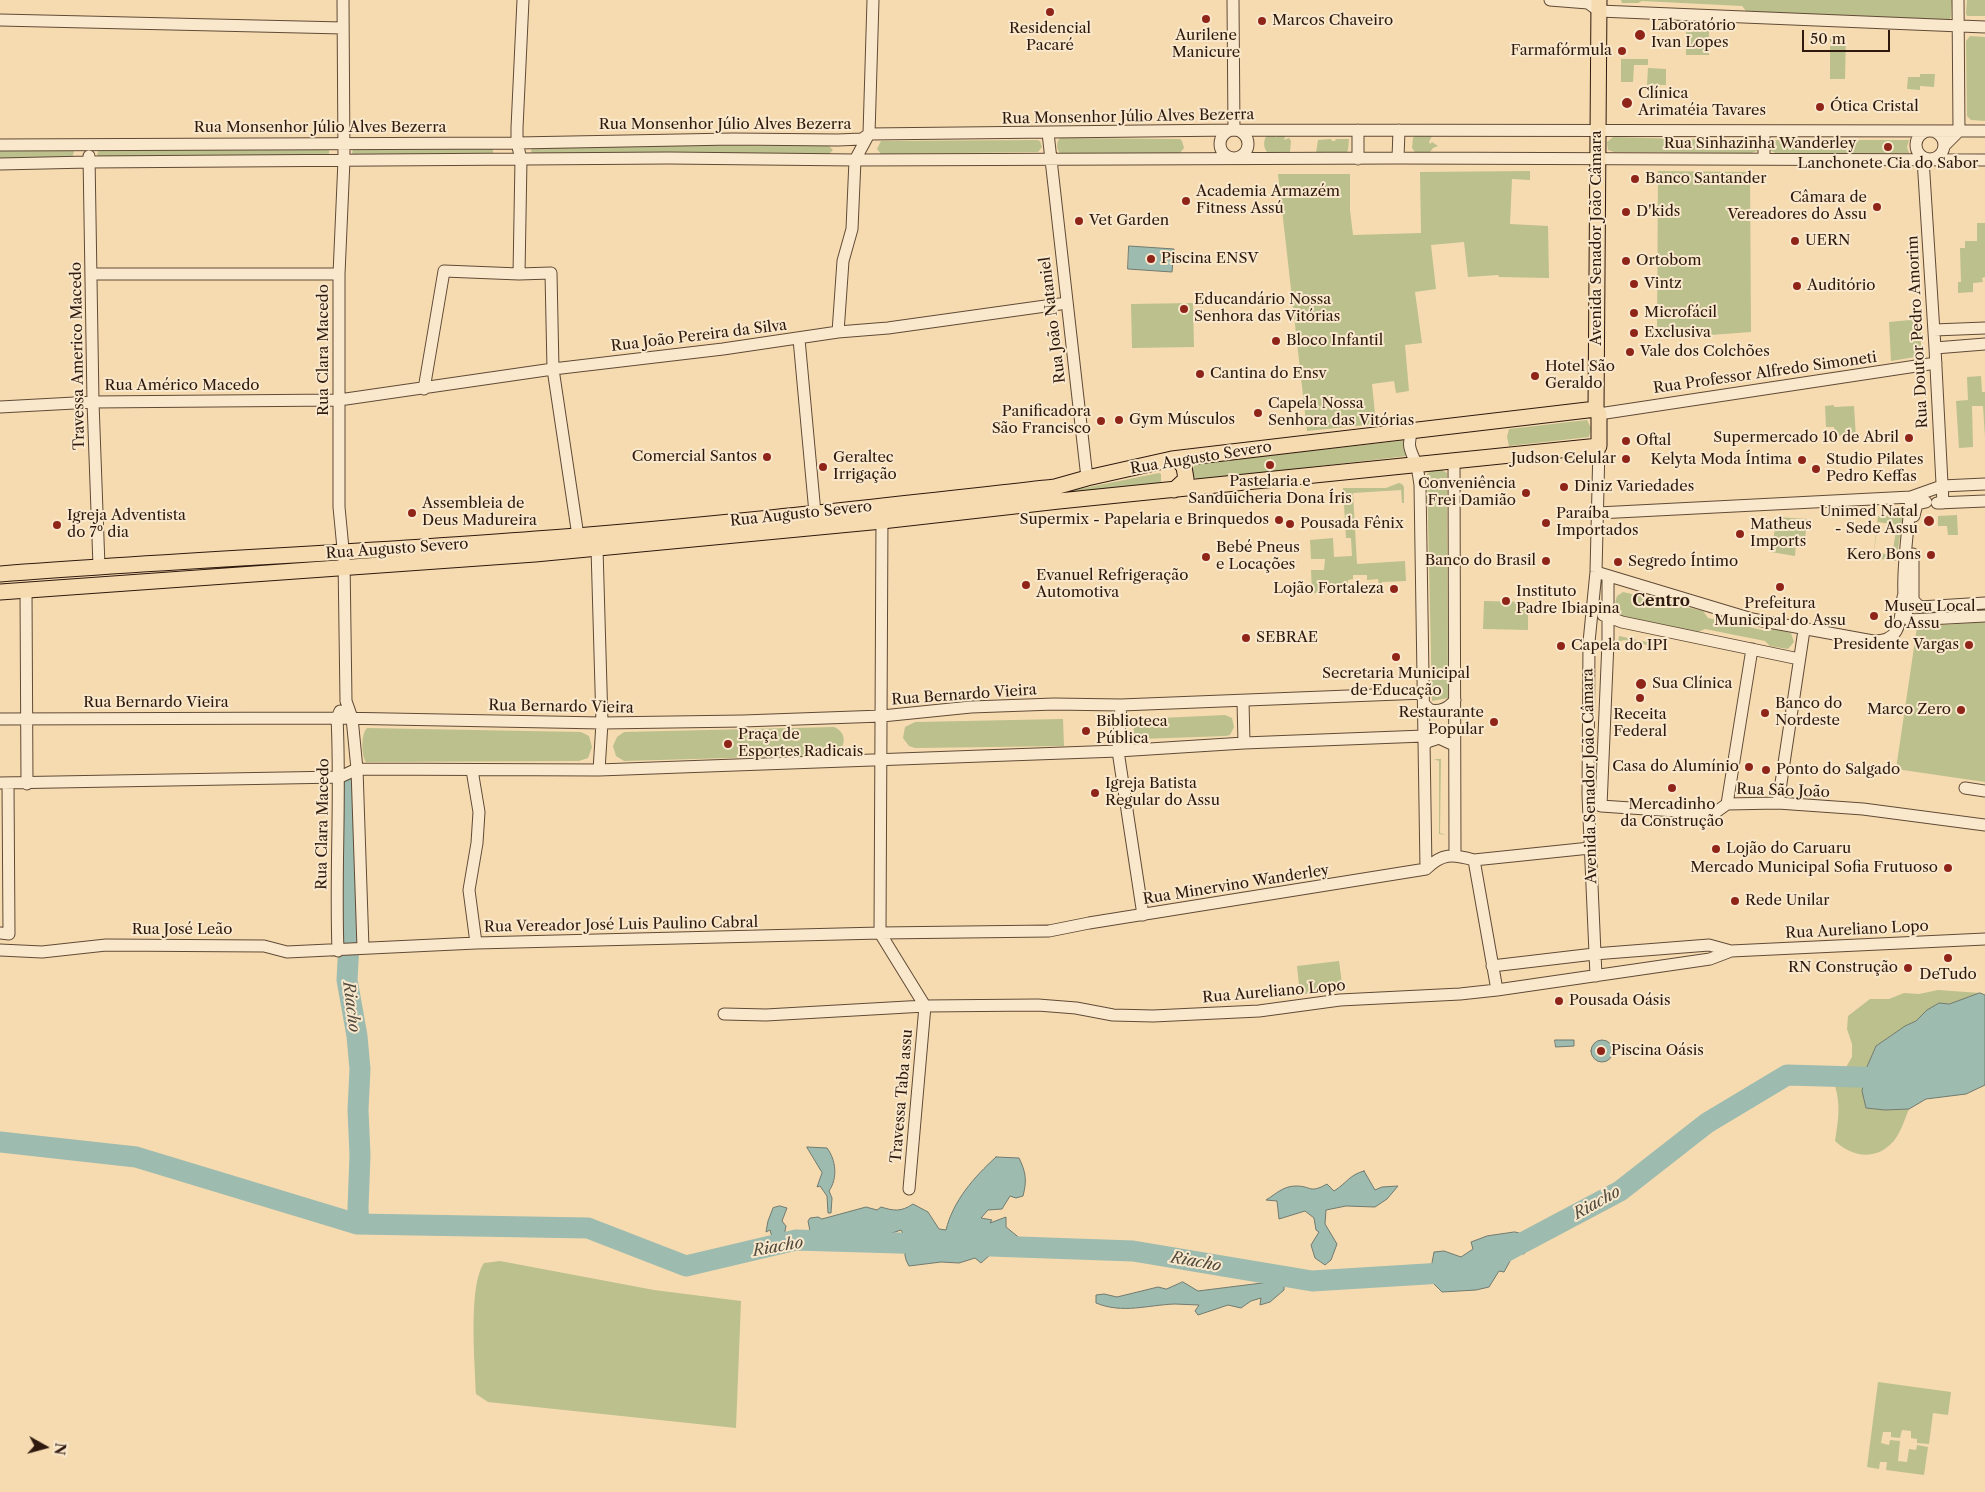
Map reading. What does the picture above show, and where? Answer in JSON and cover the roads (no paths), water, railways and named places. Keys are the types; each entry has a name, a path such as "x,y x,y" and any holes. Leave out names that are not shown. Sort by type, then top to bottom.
{"main road":[{"name":"Avenida Senador João Câmara","path":"1599,6 1599,446"},
{"name":"Rua Augusto Severo","path":"534,546 578,536 1055,487 1086,478 1172,459 1598,411"},
{"name":"Rua Augusto Severo","path":"0,592 343,560 534,546 597,548 882,521 1058,501 1599,446"},
{"path":"1191,457 1189,476 1196,488"},
{"path":"1172,459 1179,461 1186,472 1186,479 1174,490"},
{"name":"Rua Augusto Severo","path":"0,574 99,566 343,560"}],"street":[{"name":"Rua Clara Macedo","path":"343,0 344,160 339,274 337,400 339,508 343,560 346,701 352,718 357,769 363,948"},
{"path":"519,274 521,160 517,143 523,0"},
{"path":"838,332 843,261 852,229 855,160 869,134 872,0"},
{"path":"1233,0 1234,130"},
{"path":"1550,0 1588,3 1599,6 1985,27"},
{"path":"1944,146 1941,136 1930,131 1920,135 1916,145 1920,155 1926,159 1939,156 1944,146 1959,131 1958,0"},
{"path":"0,20 343,28"},
{"path":"1234,130 1245,135 1248,143 1246,152 1234,159 1226,156 1220,146 1223,135 1234,130"},
{"name":"Rua Monsenhor Júlio Alves Bezerra","path":"0,145 517,143 714,139 838,140 862,139 869,134 1234,130 1598,130"},
{"path":"1358,130 1358,159"},
{"path":"1398,130 1398,158"},
{"name":"Rua Sinhazinha Wanderley","path":"1598,130 1985,132"},
{"path":"1764,132 1764,158"},
{"name":"Rua João Nataniel","path":"1048,133 1086,478"},
{"name":"Travessa Americo Macedo","path":"90,144 93,402 99,566"},
{"path":"0,164 669,158 855,160 1598,159"},
{"name":"Rua Sinhazinha Wanderley","path":"1598,159 1985,160"},
{"name":"Rua Doutor Pedro Amorim","path":"1926,159 1943,503"},
{"path":"424,388 444,271 519,274 551,273 553,368 578,536"},
{"path":"91,274 339,274"},
{"name":"Rua João Pereira da Silva","path":"337,400 553,368 799,339 838,332 888,328 1067,304"},
{"path":"1934,330 1985,328"},
{"path":"799,339 815,513"},
{"path":"1935,348 1985,344"},
{"name":"Rua Professor Alfredo Simoneti","path":"1598,411 1936,363"},
{"name":"Rua Américo Macedo","path":"0,407 93,402 337,400"},
{"path":"1412,431 1409,443 1410,452 1416,464 1420,484 1426,869"},
{"name":"Avenida Senador João Câmara","path":"1594,954 1588,795 1589,642 1596,572 1599,446"},
{"path":"1454,460 1455,855 1474,860 1590,848"},
{"path":"1598,513 1911,497 1942,486 1985,484"},
{"path":"1911,497 1926,502 1985,502"},
{"path":"1596,572 1752,619 1804,630 1872,642 1882,642 1889,639 1899,627 1911,497"},
{"path":"1926,502 1917,504 1914,515 1913,600 1920,607 1985,603"},
{"path":"724,1014 766,1015 925,1006 880,933 882,506"},
{"path":"597,548 602,723 599,770"},
{"name":"Avenida Senador João Câmara","path":"1600,806 1608,576"},
{"path":"26,590 27,784"},
{"path":"1903,597 1905,613 1909,620 1985,616"},
{"path":"1593,598 1595,604 1600,606 1606,605 1608,599"},
{"path":"1592,612 1622,622 1799,659"},
{"path":"1778,803 1804,630"},
{"path":"1727,804 1752,650"},
{"name":"Rua Bernardo Vieira","path":"0,719 352,718 602,723 743,722 882,716 971,707 1054,704 1121,705 1424,698 1430,710 1440,710 1449,706 1455,700"},
{"name":"Rua Clara Macedo","path":"338,951 337,907 340,777 337,718 346,701"},
{"path":"1243,701 1244,743"},
{"path":"1121,705 1118,751 1143,915"},
{"path":"0,933 9,934 4,783 340,777 357,769 599,770 1118,751 1244,743 1426,742 1439,738 1454,745"},
{"path":"472,770 479,812 477,843 470,890 476,943"},
{"path":"1965,788 1985,791"},
{"path":"1588,795 1591,802 1600,806"},
{"name":"Rua São João","path":"1600,806 1705,813 1716,812 1727,804 1778,803 1863,809 1985,825"},
{"name":"Rua Minervino Wanderley","path":"880,933 1048,931 1426,869 1436,859 1455,855"},
{"path":"1474,860 1497,990"},
{"name":"Rua Vereador José Luis Paulino Cabral","path":"363,948 476,943 880,933"},
{"name":"Rua Aureliano Lopo","path":"1492,966 1594,954 1709,945 1731,951 1985,939"},
{"name":"Rua José Leão","path":"0,950 42,952 79,947 137,945 264,946 287,952 338,951 363,948"},
{"name":"Rua Aureliano Lopo","path":"925,1006 1038,1005 1076,1008 1113,1016 1259,1011 1340,1000 1460,994 1497,990 1710,959 1731,951"},
{"path":"1594,954 1596,976"},
{"name":"Travessa Taba assu","path":"909,1189 925,1006"}],"water":[{"name":"Piscina ENSV","path":"1129,246 1174,249 1172,272 1128,269"},
{"path":"1980,993 1985,995 1985,1085 1966,1094 1926,1099 1909,1109 1885,1110 1866,1108 1862,1091 1866,1069 1876,1046 1905,1026 1916,1021 1927,1010 1939,1003 1949,1004"},
{"name":"Piscina Oásis","path":"1555,1040 1574,1040 1574,1046 1556,1047"},
{"name":"Piscina Oásis","path":"1602,1040 1610,1043 1613,1051 1610,1059 1602,1062 1594,1059 1591,1051 1594,1043"},
{"path":"807,1147 827,1148 834,1163 835,1175 829,1191 832,1198 831,1213 828,1213 827,1196 820,1186 817,1187 822,1173"},
{"path":"996,1157 1019,1158 1025,1177 1023,1196 1016,1198 1010,1196 1002,1209 988,1210 981,1218 992,1220 990,1223 1006,1217 1006,1227 1022,1240 1019,1245 990,1241 991,1254 981,1263 975,1258 959,1263 941,1262 909,1266 906,1261 904,1238 901,1230 883,1236 882,1249 876,1252 871,1246 869,1237 862,1238 859,1248 844,1250 830,1236 810,1231 808,1221 810,1218 818,1217 822,1219 866,1207 877,1210 881,1207 901,1210 913,1204 928,1212 939,1229 946,1230 949,1219 965,1190"},
{"path":"1364,1171 1375,1190 1382,1187 1398,1186 1387,1199 1375,1207 1346,1206 1326,1210 1325,1224 1337,1244 1331,1260 1325,1265 1315,1258 1311,1245 1319,1232 1316,1230 1314,1218 1305,1211 1279,1219 1277,1201 1266,1200 1291,1186 1317,1189 1327,1184 1334,1191 1351,1177"},
{"path":"780,1206 787,1208 782,1221 786,1226 784,1236 787,1240 787,1247 775,1248 770,1230 766,1232 773,1208"},
{"path":"1515,1232 1530,1236 1528,1248 1524,1254 1515,1252 1504,1272 1499,1271 1489,1287 1476,1290 1442,1292 1429,1279 1434,1252 1444,1251 1461,1257 1473,1249 1471,1242 1487,1236"},
{"path":"1183,1282 1198,1291 1270,1282 1284,1284 1284,1290 1270,1302 1260,1305 1261,1298 1251,1301 1241,1308 1228,1305 1198,1315 1195,1311 1199,1305 1175,1304 1116,1308 1096,1303 1096,1295 1104,1294 1117,1297 1158,1287 1166,1289"}],"waterway":[{"name":"Riacho","path":"348,789 350,924 347,980 357,1036 360,1069 358,1110 360,1155 359,1224"},
{"name":"Riacho","path":"1505,1252 1620,1191 1707,1123 1787,1075 1892,1078"},
{"name":"Riacho","path":"0,1142 136,1157 357,1224 588,1228 686,1266 796,1240 932,1244"},
{"name":"Riacho","path":"962,1245 1133,1251 1312,1281 1459,1272"}],"place":[{"name":"Residencial Pacaré","path":"1050,12"},
{"name":"Aurilene Manicure","path":"1206,19"},
{"name":"Marcos Chaveiro","path":"1262,21"},
{"name":"Laboratório Ivan Lopes","path":"1640,35"},
{"name":"Farmafórmula","path":"1622,51"},
{"name":"Clínica Arimatéia Tavares","path":"1627,103"},
{"name":"Ótica Cristal","path":"1820,107"},
{"name":"Lanchonete Cia do Sabor","path":"1888,147"},
{"name":"Banco Santander","path":"1635,179"},
{"name":"Academia Armazém Fitness Assú","path":"1186,201"},
{"name":"Câmara de Vereadores do Assu","path":"1877,207"},
{"name":"D'kids","path":"1626,212"},
{"name":"Vet Garden","path":"1079,221"},
{"name":"UERN","path":"1795,241"},
{"name":"Piscina ENSV","path":"1151,259"},
{"name":"Ortobom","path":"1626,261"},
{"name":"Vintz","path":"1634,284"},
{"name":"Auditório","path":"1797,286"},
{"name":"Educandário Nossa Senhora das Vitórias","path":"1184,309"},
{"name":"Microfácil","path":"1634,313"},
{"name":"Exclusiva","path":"1634,333"},
{"name":"Bloco Infantil","path":"1276,341"},
{"name":"Vale dos Colchões","path":"1630,352"},
{"name":"Cantina do Ensv","path":"1200,374"},
{"name":"Hotel São Geraldo","path":"1535,376"},
{"name":"Capela Nossa Senhora das Vitórias","path":"1258,413"},
{"name":"Gym Músculos","path":"1119,420"},
{"name":"Panificadora São Francisco","path":"1101,421"},
{"name":"Supermercado 10 de Abril","path":"1909,438"},
{"name":"Oftal","path":"1626,441"},
{"name":"Comercial Santos","path":"767,457"},
{"name":"Judson Celular","path":"1626,459"},
{"name":"Kelyta Moda Íntima","path":"1802,460"},
{"name":"Pastelaria e Sanduicheria Dona Íris","path":"1270,465"},
{"name":"Geraltec Irrigação","path":"823,467"},
{"name":"Studio Pilates Pedro Keffas","path":"1816,469"},
{"name":"Diniz Variedades","path":"1564,487"},
{"name":"Conveniência Frei Damião","path":"1526,493"},
{"name":"Assembleia de Deus Madureira","path":"412,513"},
{"name":"Supermix - Papelaria e Brinquedos","path":"1279,520"},
{"name":"Unimed Natal - Sede Assu","path":"1929,521"},
{"name":"Paraíba Importados","path":"1546,523"},
{"name":"Pousada Fênix","path":"1290,524"},
{"name":"Igreja Adventista do 7º dia","path":"57,525"},
{"name":"Matheus Imports","path":"1740,534"},
{"name":"Kero Bons","path":"1931,555"},
{"name":"Bebé Pneus e Locações","path":"1206,557"},
{"name":"Banco do Brasil","path":"1546,561"},
{"name":"Segredo Íntimo","path":"1618,562"},
{"name":"Evanuel Refrigeração Automotiva","path":"1026,585"},
{"name":"Prefeitura Municipal do Assu","path":"1780,587"},
{"name":"Lojão Fortaleza","path":"1394,589"},
{"name":"Instituto Padre Ibiapina","path":"1506,601"},
{"name":"Museu Local do Assu","path":"1874,616"},
{"name":"SEBRAE","path":"1246,638"},
{"name":"Presidente Vargas","path":"1969,645"},
{"name":"Capela do IPI","path":"1561,646"},
{"name":"Secretaria Municipal de Educação","path":"1396,657"},
{"name":"Sua Clínica","path":"1641,684"},
{"name":"Receita Federal","path":"1640,698"},
{"name":"Marco Zero","path":"1961,710"},
{"name":"Banco do Nordeste","path":"1765,713"},
{"name":"Restaurante Popular","path":"1494,722"},
{"name":"Biblioteca Pública","path":"1086,731"},
{"name":"Praça de Esportes Radicais","path":"728,744"},
{"name":"Casa do Alumínio","path":"1749,767"},
{"name":"Ponto do Salgado","path":"1766,770"},
{"name":"Mercadinho da Construção","path":"1672,788"},
{"name":"Igreja Batista Regular do Assu","path":"1095,793"},
{"name":"Lojão do Caruaru","path":"1716,849"},
{"name":"Mercado Municipal Sofia Frutuoso","path":"1948,868"},
{"name":"Rede Unilar","path":"1735,901"},
{"name":"DeTudo","path":"1948,958"},
{"name":"RN Construção","path":"1908,968"},
{"name":"Pousada Oásis","path":"1559,1001"},
{"name":"Piscina Oásis","path":"1601,1051"}],"district":[{"name":"Centro","path":"1661,601"}]}
